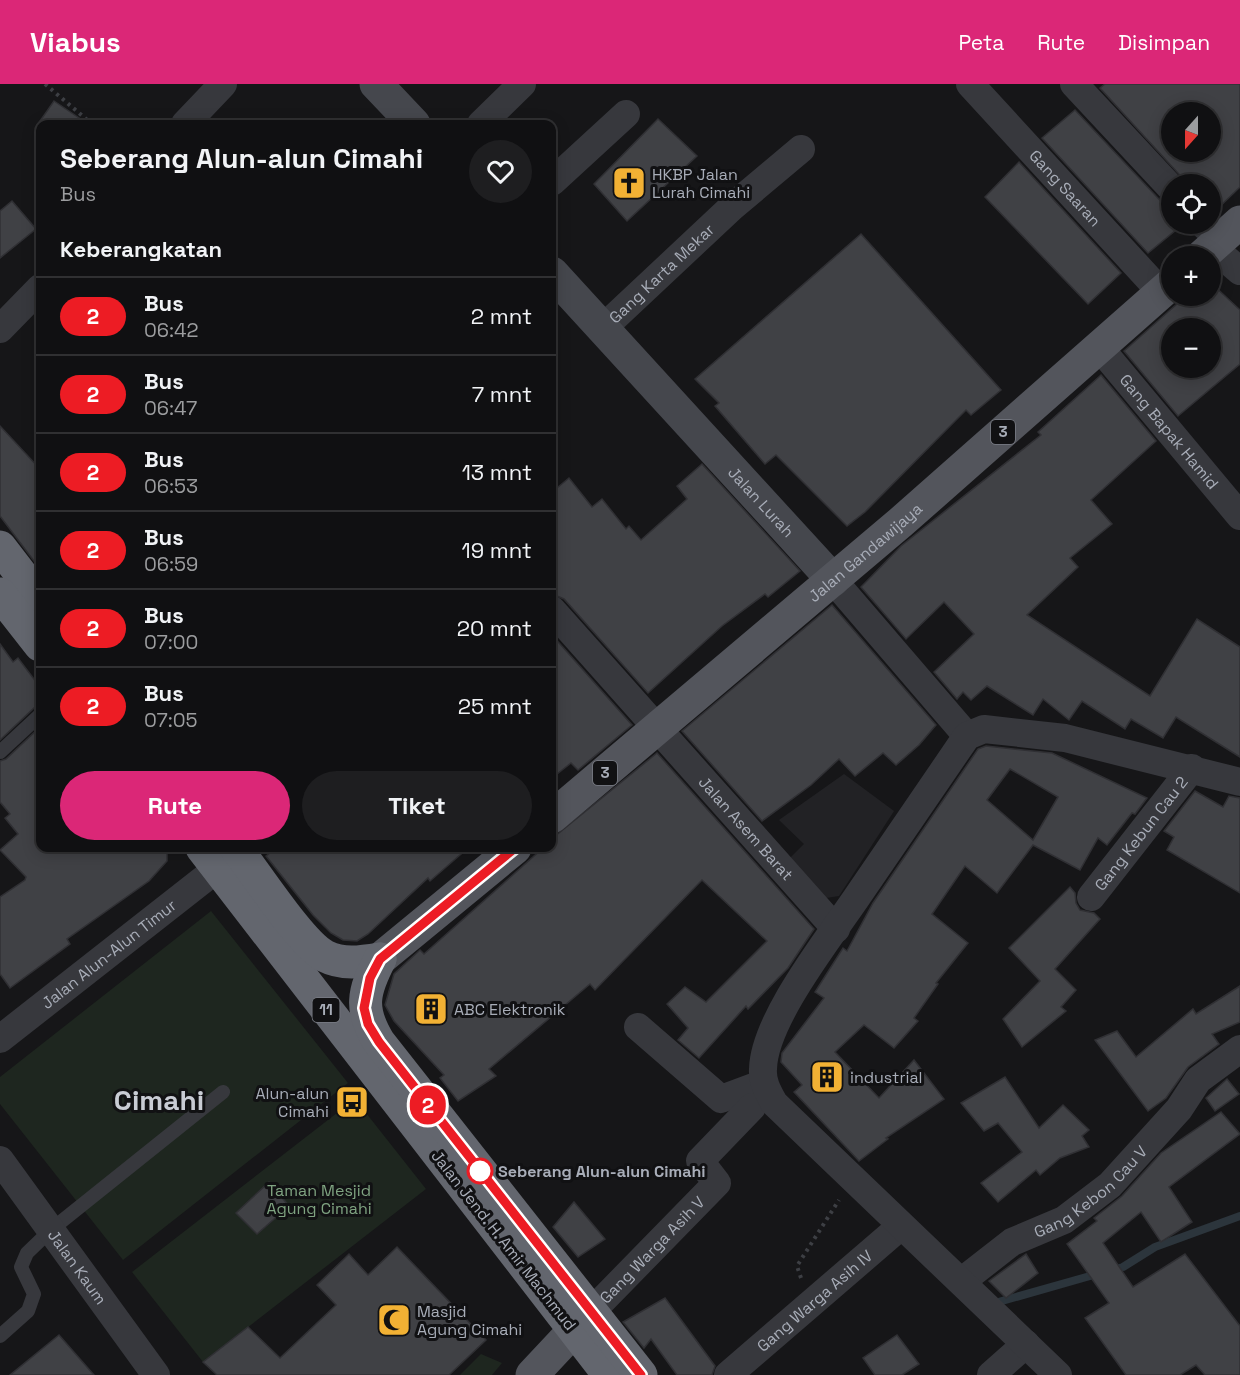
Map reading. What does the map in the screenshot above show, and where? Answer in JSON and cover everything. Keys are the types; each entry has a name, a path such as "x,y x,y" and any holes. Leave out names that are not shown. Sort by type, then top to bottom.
{"highway":[{"path":"0,548 36,594"},
{"path":"0,594 36,640"},
{"path":"219,854 316,950 340,962 355,963 380,959"},
{"name":"Jalan Jend. H. Amir Machmud","path":"219,854 582,1320 641,1375"},
{"name":"Jalan Jend. H. Amir Machmud","path":"380,959 370,978 364,1008 373,1033 582,1320 609,1375"}],"main road":[{"path":"376,84 410,120"},
{"name":"Jalan Lurah","path":"556,277 833,580"},
{"name":"Jalan Gandawijaya","path":"556,814 833,580 1161,291"},
{"path":"380,959 510,852"},
{"path":"532,1375 582,1320"}],"street":[{"path":"189,120 223,84"},
{"path":"485,120 522,84"},
{"name":"Gang Saaran","path":"970,84 1161,282"},
{"path":"1074,84 1161,177"},
{"path":"556,178 626,114"},
{"name":"Gang Karta Mekar","path":"603,328 732,207 801,149"},
{"path":"1215,238 1240,271"},
{"path":"0,329 36,292"},
{"name":"Gang Bapak Hamid","path":"1099,347 1240,516"},
{"name":"Jalan Lurah","path":"833,580 967,736"},
{"name":"Jalan Asem Barat","path":"556,614 836,929"},
{"path":"758,1095 769,1039 783,1010 967,736 984,729 1065,738 1192,768 1240,782"},
{"name":"Gang Kebun Cau 2","path":"1091,897 1192,768"},
{"name":"Jalan Alun-Alun Timur","path":"0,1039 219,854"},
{"path":"638,1027 721,1099 758,1095 774,1103 1058,1375"},
{"name":"Gang Kebon Cau V","path":"962,1281 1012,1242 1064,1220 1110,1185 1179,1109 1198,1080 1240,1049"},
{"name":"Gang Warga Asih V","path":"582,1320 717,1183 700,1161 758,1095"},
{"name":"Jalan Kaum","path":"0,1160 156,1375"},
{"name":"Gang Warga Asih IV","path":"728,1375 901,1227"},
{"path":"991,1375 1026,1344"}],"lane":[{"path":"0,752 36,719"},
{"path":"0,1336 28,1311 34,1294 21,1267 27,1253 52,1229 223,1092"}],"path":[{"path":"45,84 87,120"},
{"path":"816,1298 799,1275 796,1266 852,1179"}],"shaded area":[{"path":"844,774 894,811 839,896 820,899 786,862 804,844 779,820"}],"green space":[{"name":"Alun-alun Cimahi","path":"211,911 348,1083 123,1260 0,1104 0,1077"},
{"name":"Taman Mesjid Agung Cimahi","path":"355,1099 426,1189 203,1362 132,1272"},
{"path":"481,1354 502,1363 492,1375 460,1375"}],"building":[{"path":"1105,84 1240,84 1240,187 1221,205 1221,174 1179,174 1168,162 1221,162 1221,102 1161,102 1161,155 1100,88"},
{"path":"54,101 82,120 41,120"},
{"path":"1075,110 1161,201 1161,234 1171,234 1148,253 1042,138"},
{"path":"658,119 697,156 627,221 594,184"},
{"path":"1019,162 1121,273 1088,304 985,197"},
{"path":"12,201 36,229 0,258 0,211"},
{"path":"861,234 1001,390 971,415 966,410 865,512 847,526 776,455 765,464 715,406 719,403 695,379"},
{"path":"1221,292 1240,310 1240,364 1178,416 1124,351 1161,318 1161,378 1221,378 1221,318 1161,318 1175,306 1221,306"},
{"path":"1101,375 1156,441 1091,500 1112,524 1070,558 1078,567 1027,615 1150,696 1197,619 1240,647 1240,757 1176,717 1163,738 1131,719 1125,729 1082,701 1069,720 1043,699 1033,715 987,686 971,700 963,692 957,699 934,672 974,634 944,602 906,639 861,587 901,546 1041,435 1038,432"},
{"path":"0,426 36,465 36,564 0,516"},
{"path":"702,464 800,571 768,597 765,594 722,626 648,693 564,599 556,596 556,489 569,478 592,507 602,499 626,529 629,526 641,540 687,499 677,486"},
{"path":"832,605 936,725 919,745 896,765 883,753 855,776 839,759 811,785 762,821 682,731"},
{"path":"556,640 632,725 578,770 571,763 556,775"},
{"path":"0,644 13,662 18,658 36,682 36,707 0,740"},
{"path":"36,731 36,852 167,852 167,861 149,881 67,939 70,944 10,988 0,974 0,897 26,877 0,850 18,834 5,818 10,814 0,802 0,761 6,759"},
{"path":"986,746 1052,753 1147,798 1107,845 1098,838 1080,870 1033,845 997,893 965,866 932,914 968,943 936,983 938,984 914,1018 918,1021 894,1048 864,1025 835,1052 879,1098 914,1060 944,1099 886,1138 888,1139 859,1161 794,1092 802,1085 781,1062 782,1053 824,998 815,992 843,948 847,951 873,903 978,749","holes":["1010,769 1058,797 1033,840 987,800"]},
{"path":"657,753 814,929 788,968 748,1009 746,1006 699,1058 678,1040 688,1028 667,1004 685,987 706,1002 767,941 702,880 595,990 590,984 489,1069 496,1076 458,1101 440,1078 444,1075 394,1021 385,1005 394,974 420,950 424,954 539,852 556,852 556,835"},
{"path":"1195,791 1223,807 1229,796 1240,798 1240,893 1167,850 1174,837 1164,831"},
{"path":"271,852 463,852 430,881 428,878 368,934 357,941 343,940 331,933 313,915 266,856"},
{"path":"1070,887 1075,893 1076,903 1080,910 1094,913 1100,919 1055,969 1076,990 1061,1007 1066,1011 1022,1047 1003,1019 1040,981 1009,948"},
{"path":"1240,986 1240,1022 1212,1034 1219,1044 1188,1067 1166,1098 1148,1111 1095,1040 1117,1031 1136,1057 1193,1009 1196,1014"},
{"path":"1005,1077 1039,1128 1063,1105 1089,1130 1082,1136 1089,1147 1060,1158 1040,1175 1036,1170 998,1202 981,1183 1022,1152 998,1123 984,1131 961,1103"},
{"path":"1227,1079 1239,1094 1215,1111 1206,1098"},
{"path":"1221,1112 1240,1134 1169,1187 1192,1222 1161,1242 1141,1212 1103,1243 1133,1287 1185,1254 1240,1326 1240,1375 1205,1375 1196,1365 1180,1375 1126,1375 1085,1318 1109,1303 1067,1244 1097,1221 1094,1218 1122,1196 1161,1153"},
{"path":"269,1182 289,1206 257,1234 236,1213"},
{"path":"574,1202 605,1239 578,1257 553,1227"},
{"name":"Masjid Agung Cimahi","path":"397,1247 486,1340 449,1375 217,1375 203,1362 248,1327 280,1358 336,1305 317,1285 349,1254 368,1275"},
{"path":"1026,1254 1038,1273 1006,1298 989,1281"},
{"path":"665,1298 715,1366 712,1375 677,1375 651,1339 644,1348 623,1322"},
{"path":"59,1335 94,1375 10,1375"},
{"path":"897,1335 919,1364 902,1375 875,1375 863,1358"}],"waterway":[{"path":"1112,1270 1123,1267 1155,1247 1240,1216"},
{"path":"995,1303 1097,1274"}],"bus line":[{"name":"2","path":"510,852 380,959 366,992 364,1008 368,1024 379,1042 641,1375"}],"place":[{"name":"HKBP Jalan Lurah Cimahi","path":"629,183"},
{"name":"ABC Elektronik","path":"431,1009"},
{"name":"industrial","path":"827,1077"},
{"name":"Alun-alun Cimahi","path":"352,1102"},
{"name":"Seberang Alun-alun Cimahi","path":"480,1171"},
{"name":"Masjid Agung Cimahi","path":"394,1320"}],"district":[{"name":"Cimahi","path":"159,1100"}]}
